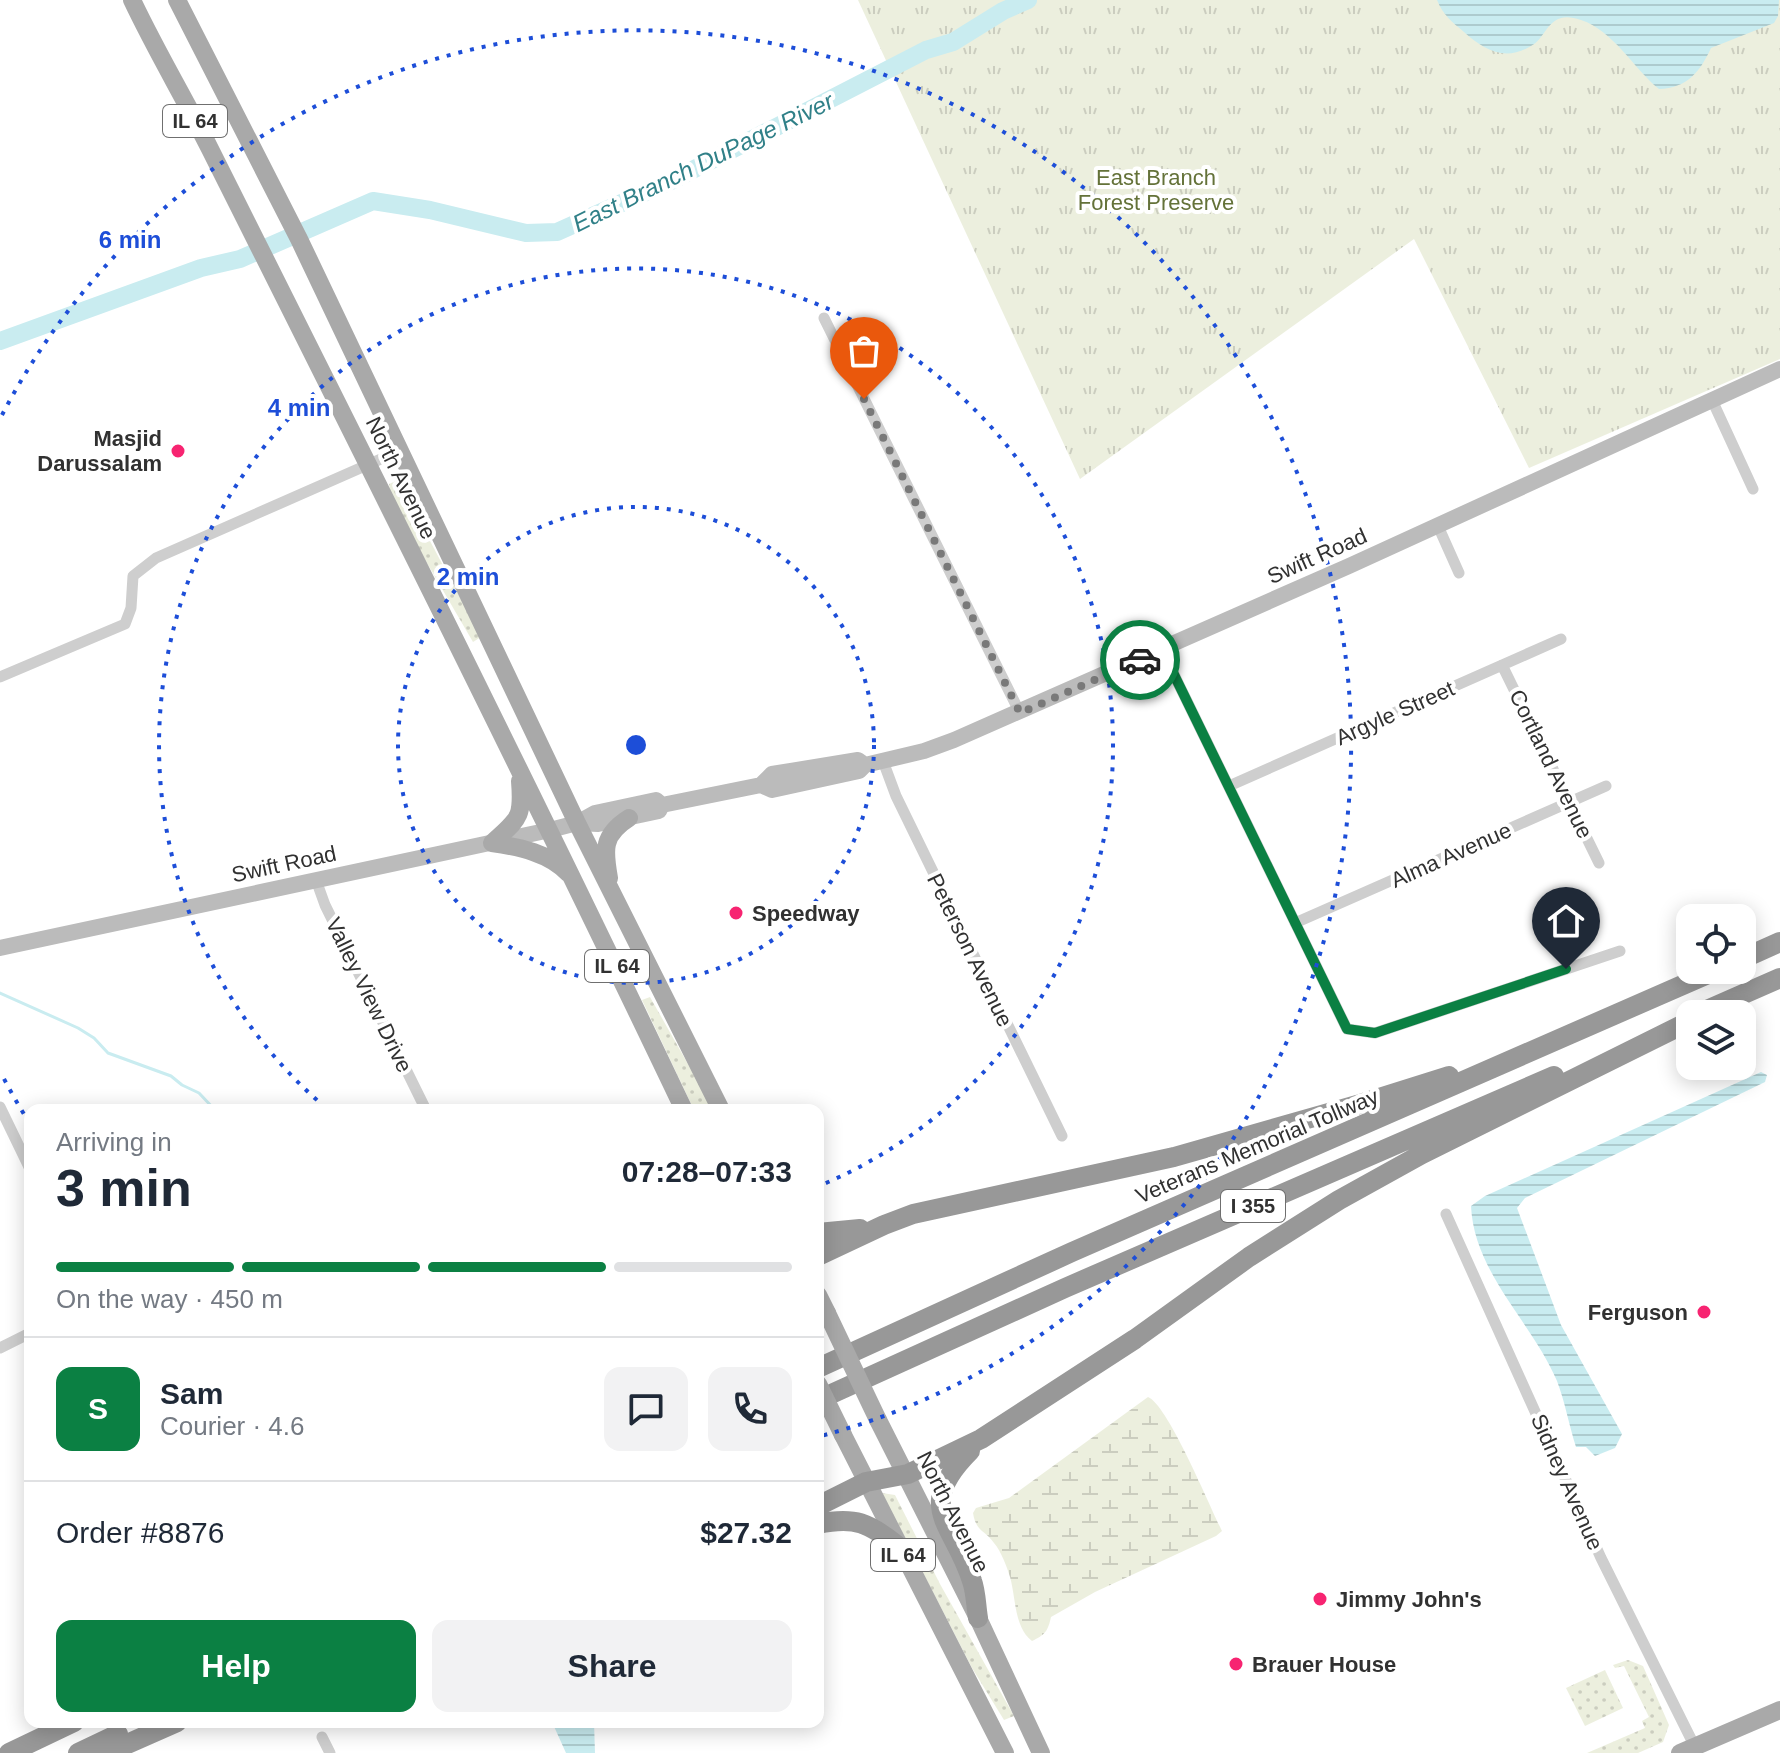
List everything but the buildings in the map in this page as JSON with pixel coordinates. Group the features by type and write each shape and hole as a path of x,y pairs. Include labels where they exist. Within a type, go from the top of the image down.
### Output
{"highway":[{"path":"1756,953 1780,942"},
{"path":"1730,1000 1780,978"},
{"name":"Veterans Memorial Tollway","path":"824,1365 1072,1252 1686,984"},
{"path":"1731,1000 1735,998"},
{"name":"I 355","path":"824,1397 1065,1288 1676,1025"},
{"path":"824,1503 866,1482 908,1474 981,1439 1135,1339 1249,1257 1339,1200 1422,1154 1676,1026"},
{"path":"824,1253 913,1214 1174,1157 1360,1104 1556,1042"},
{"path":"824,1233 884,1225"},
{"path":"978,1618 972,1580 942,1521 941,1509 943,1489 952,1470 981,1439"},
{"path":"824,1523 840,1520 868,1524 898,1546"},
{"path":"0,1744 31,1728"},
{"path":"9,1753 61,1728"},
{"path":"78,1753 130,1728"},
{"path":"107,1753 163,1728"}],"main road":[{"name":"North Avenue","path":"132,0 210,149 550,830 681,1104"},
{"name":"North Avenue","path":"177,0 296,233 577,823 718,1104"},
{"path":"492,843 520,815 519,770"},
{"path":"620,911 609,877 606,845 611,832 629,818"},
{"path":"492,843 548,857 574,879"},
{"name":"North Avenue","path":"824,1307 878,1420 908,1474 1041,1753"},
{"name":"IL 64","path":"824,1396 1005,1753"},
{"path":"1688,1750 1780,1710"}],"street":[{"path":"824,318 1020,713"},
{"name":"Swift Road","path":"662,805 761,785 772,790 859,771 865,765 937,747 1162,650 1780,369"},
{"path":"1712,400 1753,489"},
{"path":"0,677 125,624 131,608 133,576 156,558 399,451"},
{"path":"1438,526 1459,573"},
{"name":"Argyle Street","path":"1229,786 1561,639"},
{"path":"1162,650 1347,1029 1375,1033 1620,951"},
{"name":"Cortland Avenue","path":"1502,665 1599,863"},
{"name":"Peterson Avenue","path":"883,761 896,796 1062,1136"},
{"name":"Alma Avenue","path":"1295,923 1606,786"},
{"name":"Swift Road","path":"0,948 550,830 577,823 595,813 656,800 662,805"},
{"name":"Swift Road","path":"577,823 598,824 629,818 659,811 662,805"},
{"name":"Valley View Drive","path":"316,880 325,905 423,1104"},
{"path":"0,1107 24,1157"},
{"name":"Sidney Avenue","path":"1446,1214 1688,1750"},
{"path":"0,1348 24,1336"},
{"path":"322,1737 330,1753"}],"green space":[{"name":"East Branch Forest Preserve","path":"858,0 1780,0 1780,359 1529,468 1414,239 1080,479"},
{"path":"396,481 481,637 473,642 420,551 390,491 389,484"},
{"path":"650,997 711,1104 691,1104 642,1000"},
{"path":"1148,1397 1177,1437 1222,1531 1095,1592 1051,1617 1045,1632 1032,1641 1019,1620 1004,1559 979,1527 973,1513 976,1508 1009,1498"},
{"path":"882,1493 895,1495 940,1584 1014,1716 1004,1720 972,1668"},
{"path":"1628,1660 1643,1666 1669,1725 1663,1742 1638,1753 1587,1753 1645,1728 1642,1721 1649,1717 1624,1666 1615,1668 1613,1665"},
{"path":"1605,1670 1623,1708 1585,1726 1566,1688"}],"water":[{"path":"1437,0 1779,0 1778,16 1774,23 1711,48 1702,64 1685,82 1659,89 1603,32 1581,20 1562,18 1550,25 1531,46 1512,53 1495,52 1448,18"},
{"path":"1761,1072 1767,1075 1765,1082 1525,1198 1517,1208 1561,1325 1622,1434 1615,1448 1595,1456 1586,1447 1576,1447 1557,1381 1482,1253 1471,1206 1485,1196 1743,1080 1756,1080 1756,1074"},
{"path":"555,1728 594,1728 595,1753 566,1753"}],"waterway":[{"name":"East Branch DuPage River","path":"0,341 201,268 240,259 373,201 430,210 526,233 557,232 673,180 926,50 953,42 1003,11 1028,0"},
{"path":"0,993 78,1028 94,1038 108,1053 171,1076 199,1093 209,1104"}],"way so far":[{"path":"864,399 1020,713 1140,660"}],"place":[{"name":"Masjid Darussalam","path":"178,451"},
{"name":"Speedway","path":"736,913"},
{"name":"Ferguson","path":"1704,1312"},
{"name":"Jimmy John's","path":"1320,1599"},
{"name":"Brauer House","path":"1236,1664"}],"route":[{"path":"1140,660 1162,650 1347,1029 1375,1033 1566,969"}]}
